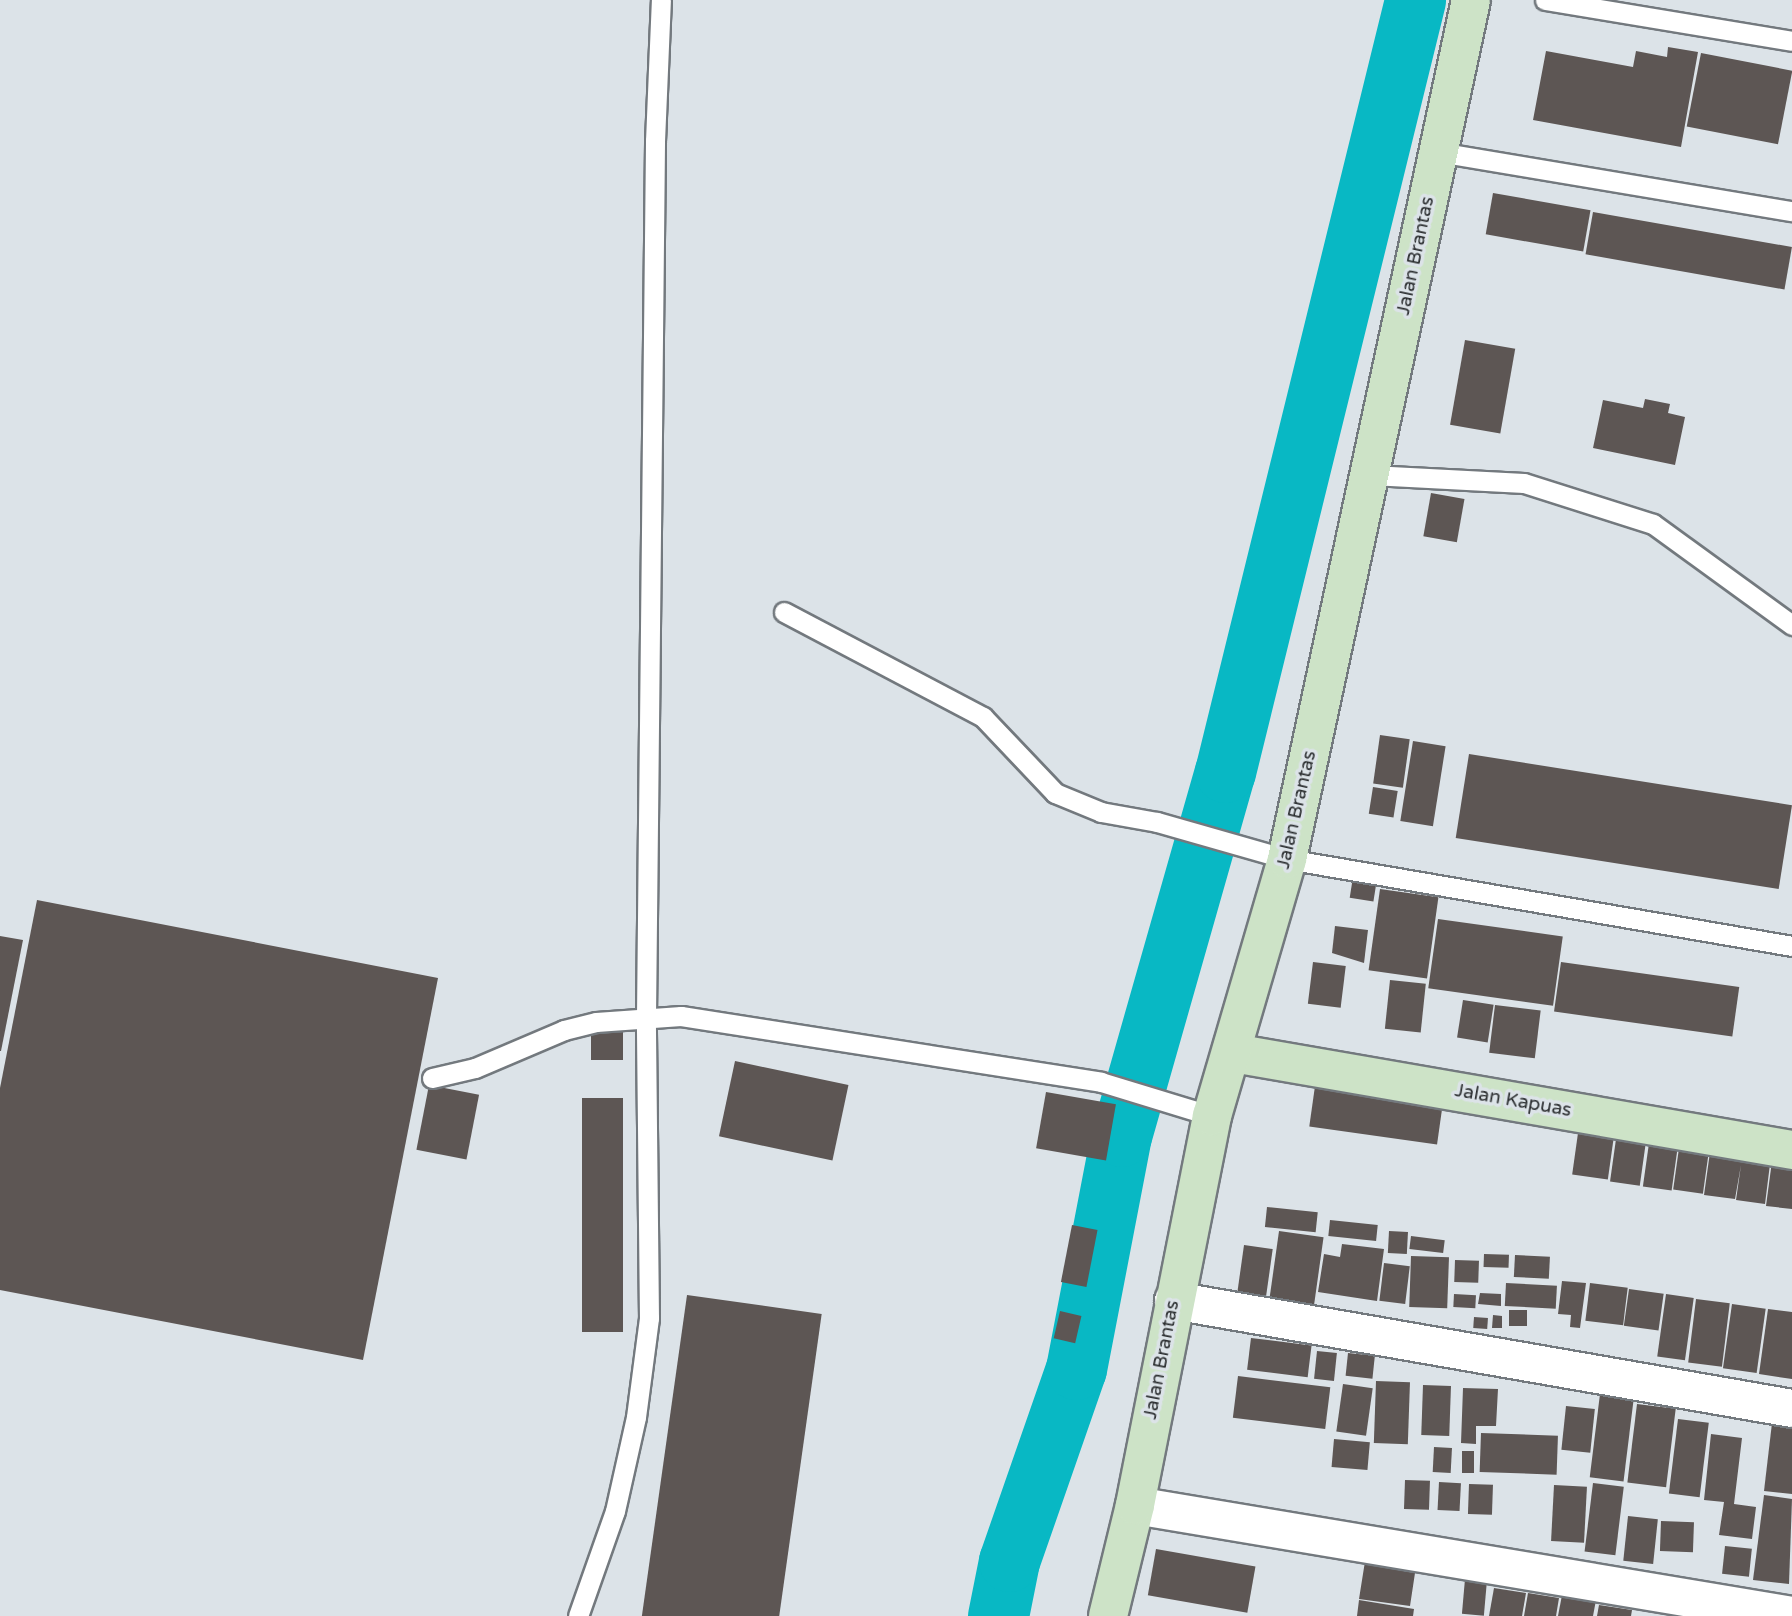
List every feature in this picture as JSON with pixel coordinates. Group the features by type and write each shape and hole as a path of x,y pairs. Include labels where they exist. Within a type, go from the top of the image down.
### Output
{"main road":[{"name":"Jalan Brantas","path":"1108,1616 1135,1505 1173,1300 1200,1111 1233,1053 1270,854 1371,475 1471,0"},
{"name":"Jalan Kapuas","path":"1233,1053 1792,1150"}],"street":[{"path":"1173,1300 1792,1408"},
{"path":"1135,1505 1792,1615"}],"lane":[{"path":"578,1616 615,1511 636,1417 649,1318 646,1017 655,141 661,0"},
{"path":"1545,0 1792,41"},
{"path":"1438,152 1792,211"},
{"path":"1371,475 1524,483 1653,524 1792,625"},
{"path":"784,612 983,717 1055,793 1101,812 1167,826 1270,854 1792,946"},
{"path":"432,1078 475,1068 564,1030 646,1017 681,1016 1101,1082 1200,1111"}],"building":[{"path":"1668,47 1698,52 1681,147 1533,120 1546,51 1633,67 1636,51 1667,57"},
{"path":"1701,53 1792,71 1778,144 1687,127"},
{"path":"1493,193 1590,210 1583,252 1486,234"},
{"path":"1593,212 1792,247 1784,289 1586,254"},
{"path":"1465,340 1515,349 1500,434 1450,425"},
{"path":"1645,399 1670,404 1668,413 1685,417 1675,465 1593,448 1603,400 1643,408"},
{"path":"1431,493 1464,499 1457,542 1423,536"},
{"path":"1380,735 1410,739 1403,788 1373,784"},
{"path":"1413,741 1446,746 1433,826 1400,821"},
{"path":"1469,754 1792,805 1779,889 1456,838"},
{"path":"1373,787 1398,791 1393,818 1369,814"},
{"path":"1353,877 1377,881 1373,901 1350,898"},
{"path":"1380,889 1438,897 1427,978 1369,970"},
{"path":"37,900 438,978 363,1360 0,1290 0,1088"},
{"path":"1438,919 1563,937 1553,1006 1428,988"},
{"path":"1335,926 1368,930 1364,963 1332,953"},
{"path":"0,936 23,940 1,1051 0,1051"},
{"path":"1313,962 1346,966 1341,1008 1308,1004"},
{"path":"1561,962 1739,987 1732,1037 1554,1012"},
{"path":"1390,980 1426,984 1421,1032 1385,1029"},
{"path":"1463,1000 1494,1005 1488,1042 1457,1038"},
{"path":"1495,1005 1541,1011 1535,1058 1489,1053"},
{"path":"591,1029 623,1029 623,1060 591,1060"},
{"path":"735,1061 848,1085 832,1160 719,1136"},
{"path":"429,1085 479,1095 466,1160 416,1150"},
{"path":"1315,1086 1443,1104 1437,1145 1309,1127"},
{"path":"1046,1092 1116,1104 1106,1160 1036,1148"},
{"path":"582,1098 623,1098 623,1332 582,1332"},
{"path":"1579,1126 1615,1131 1608,1180 1572,1175"},
{"path":"1617,1132 1647,1136 1640,1186 1610,1182"},
{"path":"1650,1136 1679,1140 1672,1191 1643,1187"},
{"path":"1680,1141 1710,1145 1703,1194 1673,1190"},
{"path":"1711,1145 1770,1164 1765,1204 1736,1200 1741,1165 1735,1199 1704,1195"},
{"path":"1772,1161 1792,1163 1792,1209 1766,1206"},
{"path":"1267,1207 1318,1212 1316,1232 1265,1227"},
{"path":"1330,1220 1378,1225 1376,1241 1328,1236"},
{"path":"1072,1225 1098,1230 1086,1287 1061,1282"},
{"path":"1279,1231 1324,1237 1313,1315 1268,1309"},
{"path":"1389,1231 1408,1232 1407,1254 1388,1253"},
{"path":"1411,1236 1445,1240 1443,1253 1409,1249"},
{"path":"1342,1244 1384,1249 1377,1301 1318,1292 1324,1254 1340,1257"},
{"path":"1244,1245 1273,1249 1265,1304 1236,1300"},
{"path":"1484,1254 1509,1255 1509,1268 1484,1267"},
{"path":"1515,1255 1550,1257 1549,1279 1514,1277"},
{"path":"1411,1256 1449,1257 1447,1308 1409,1307"},
{"path":"1455,1260 1479,1261 1478,1283 1454,1282"},
{"path":"1384,1263 1410,1266 1405,1304 1379,1301"},
{"path":"1562,1281 1586,1283 1580,1328 1570,1327 1571,1315 1558,1314"},
{"path":"1506,1283 1557,1286 1556,1309 1505,1306"},
{"path":"1590,1283 1628,1288 1623,1325 1585,1321"},
{"path":"1629,1289 1664,1294 1659,1331 1624,1326"},
{"path":"1480,1293 1501,1294 1501,1306 1478,1304"},
{"path":"1454,1294 1476,1295 1475,1308 1453,1307"},
{"path":"1666,1294 1694,1298 1685,1360 1657,1356"},
{"path":"687,1295 822,1314 779,1616 642,1616"},
{"path":"1696,1299 1730,1303 1722,1367 1688,1363"},
{"path":"1732,1304 1766,1309 1757,1373 1723,1368"},
{"path":"1768,1309 1792,1312 1792,1379 1759,1374"},
{"path":"1509,1310 1527,1310 1527,1326 1509,1326"},
{"path":"1060,1311 1081,1316 1075,1343 1054,1338"},
{"path":"1493,1315 1502,1316 1502,1328 1492,1328"},
{"path":"1474,1317 1488,1318 1487,1329 1473,1328"},
{"path":"1251,1338 1312,1345 1308,1377 1247,1370"},
{"path":"1317,1351 1337,1353 1334,1381 1314,1379"},
{"path":"1348,1353 1375,1356 1372,1379 1346,1376"},
{"path":"1238,1376 1330,1387 1325,1429 1233,1418"},
{"path":"1376,1381 1410,1382 1408,1444 1374,1443"},
{"path":"1343,1384 1373,1388 1366,1436 1336,1432"},
{"path":"1423,1385 1451,1386 1449,1436 1421,1435"},
{"path":"1463,1388 1498,1389 1496,1426 1476,1426 1476,1444 1461,1443"},
{"path":"1600,1394 1634,1398 1624,1482 1590,1477"},
{"path":"1637,1404 1676,1409 1666,1487 1627,1482"},
{"path":"1566,1406 1595,1409 1590,1453 1561,1450"},
{"path":"1678,1419 1709,1423 1700,1497 1669,1493"},
{"path":"1772,1423 1792,1426 1792,1494 1764,1491"},
{"path":"1481,1433 1558,1436 1557,1475 1480,1472"},
{"path":"1711,1434 1742,1438 1734,1504 1756,1507 1752,1539 1719,1535 1724,1502 1704,1500"},
{"path":"1334,1439 1370,1442 1367,1470 1332,1467"},
{"path":"1434,1447 1452,1448 1451,1473 1433,1472"},
{"path":"1462,1451 1474,1451 1474,1473 1462,1473"},
{"path":"1405,1480 1430,1481 1429,1510 1404,1509"},
{"path":"1439,1482 1461,1483 1460,1511 1438,1510"},
{"path":"1593,1483 1624,1487 1615,1555 1585,1551"},
{"path":"1469,1484 1493,1485 1492,1515 1468,1514"},
{"path":"1554,1485 1587,1487 1584,1543 1551,1541"},
{"path":"1764,1495 1792,1499 1789,1584 1753,1580"},
{"path":"1628,1516 1658,1519 1653,1564 1623,1561"},
{"path":"1661,1521 1694,1522 1693,1552 1660,1551"},
{"path":"1725,1546 1752,1549 1749,1577 1722,1574"},
{"path":"1156,1549 1255,1567 1247,1613 1148,1595"},
{"path":"1366,1555 1400,1563 1398,1570 1415,1573 1410,1606 1359,1599"},
{"path":"1465,1579 1487,1581 1484,1616 1462,1614"},
{"path":"1494,1588 1526,1593 1522,1616 1489,1616"},
{"path":"1528,1593 1559,1598 1556,1616 1524,1616"},
{"path":"1562,1595 1596,1600 1593,1616 1558,1616"},
{"path":"1359,1600 1414,1609 1413,1616 1357,1616"},
{"path":"1599,1605 1632,1610 1631,1616 1597,1616"}],"waterway":[{"path":"998,1616 1009,1561 1076,1369 1121,1136 1225,772 1415,0"}]}
